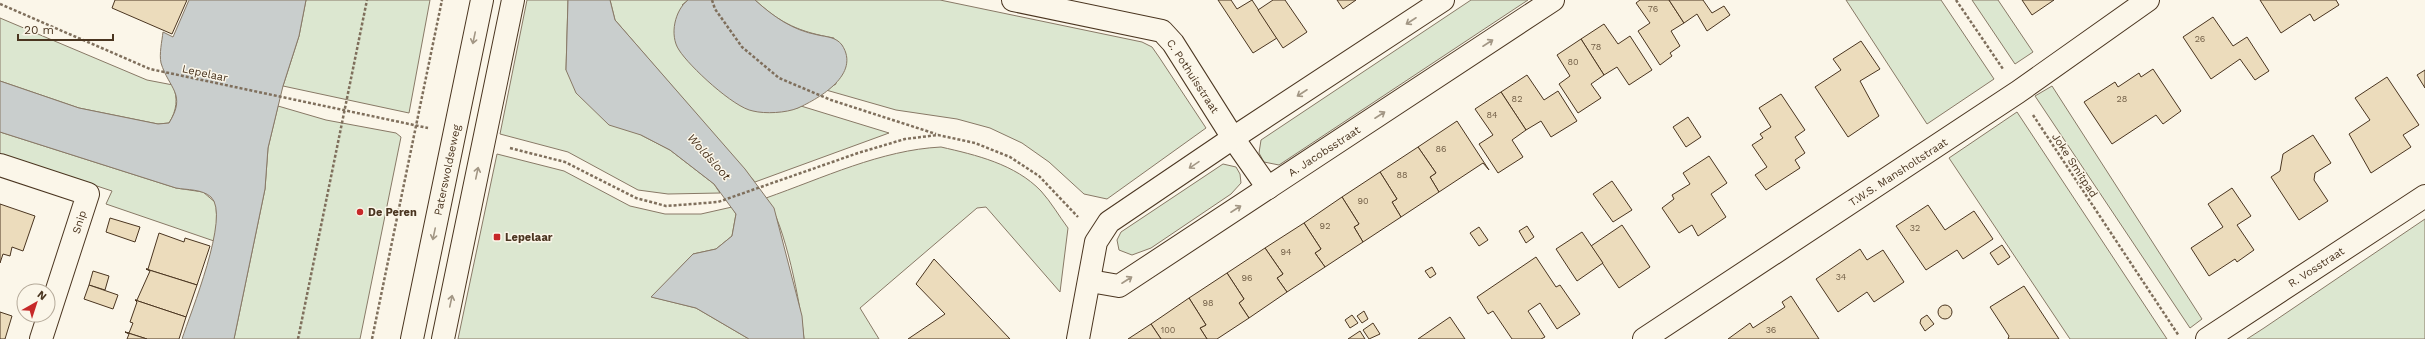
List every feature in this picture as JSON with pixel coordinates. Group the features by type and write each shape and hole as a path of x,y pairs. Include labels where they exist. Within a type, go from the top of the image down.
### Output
{"street":[{"name":"Paterswoldseweg","path":"412,339 482,0"},
{"path":"443,339 513,0"},
{"name":"C. Pothuisstraat","path":"1013,0 1162,31 1173,43 1233,138 1268,188"},
{"path":"1078,339 1090,282 1096,242 1110,222 1233,138 1443,0"},
{"name":"A. Jacobsstraat","path":"1090,282 1119,286 1553,0"},
{"name":"T.W.S. Mansholtstraat","path":"1644,339 2018,92 2148,0"},
{"name":"Snip","path":"0,165 88,194 41,339"},
{"name":"R. Vosstraat","path":"2207,339 2425,196"}],"path":[{"path":"298,339 367,0"},
{"path":"372,339 442,0"},
{"path":"712,0 715,9 742,47 779,78 831,100 938,135 975,143 1010,157 1033,172 1080,219 1096,242"},
{"name":"Joke Smitpad","path":"1956,0 2181,339"},
{"name":"Lepelaar","path":"0,4 150,68 344,111 455,133"},
{"path":"483,142 565,162 636,198 666,206 718,202 762,188 858,152 905,139 938,135"}],"green space":[{"path":"306,0 430,0 409,113 283,86 299,36"},
{"path":"527,0 568,0 566,70 641,135 670,150 714,184 720,193 668,194 638,190 568,152 500,134"},
{"path":"610,0 688,0 682,5 797,108 801,106 889,133 755,182 615,20"},
{"path":"755,0 940,0 1142,42 1152,47 1206,128 1107,199 1084,194 1049,162 1022,143 990,128 957,119 896,110 826,90 836,84 834,38 811,33 792,26 782,21"},
{"path":"1471,0 1528,0 1279,165 1264,162 1259,153 1261,140"},
{"path":"1846,0 1941,0 1994,79 1927,124"},
{"path":"1972,0 1998,0 2033,52 2015,64"},
{"path":"0,18 147,80 173,85 176,95 176,104 174,114 169,123 158,124 79,108 0,81"},
{"path":"2052,86 2202,319 2190,328 2035,96"},
{"path":"278,106 326,120 396,133 401,137 360,339 234,339 265,189 268,148"},
{"path":"2017,112 2167,339 2070,339 1949,158"},
{"path":"0,132 176,188 203,192 216,203 217,224 214,241 106,204 112,191 0,154"},
{"path":"941,147 968,153 1007,167 1031,182 1045,195 1068,228 1060,292 986,207 977,208 860,308 879,339 804,339 796,286 786,245 780,226 766,198 874,159 896,153"},
{"path":"497,154 564,171 630,206 665,214 701,214 732,207 736,214 732,236 716,249 693,254 652,297 696,308 749,339 458,339"},
{"path":"1223,164 1236,167 1240,174 1241,183 1231,194 1151,248 1132,255 1119,250 1117,240 1121,232"},
{"path":"2425,219 2425,339 2247,339 2264,328"}],"water":[{"path":"189,0 306,0 299,36 283,86 268,148 265,189 234,339 182,339 200,288 213,243 216,223 216,207 211,197 203,192 176,188 0,132 0,81 79,108 158,124 169,123 174,113 176,98 175,92 164,72 160,59 163,32 173,37"},
{"name":"Woldsloot","path":"568,0 610,0 615,20 745,169 774,208 802,316 804,339 749,339 696,308 651,297 693,254 716,249 732,236 736,214 714,184 670,150 641,135 609,125 576,93 566,70"},
{"path":"688,0 755,0 776,17 800,30 831,38 840,42 846,56 846,66 842,75 827,91 807,104 793,110 769,113 753,111 745,108 724,95 702,76 679,50 674,37 675,23 683,4"}],"building":[{"path":"115,0 187,0 172,34 112,8"},
{"path":"1218,0 1231,0 1237,9 1252,0 1277,38 1253,53"},
{"path":"1273,0 1285,0 1307,32 1283,48 1258,10"},
{"path":"1337,0 1356,0 1343,9"},
{"path":"1640,0 1669,0 1684,23 1671,31 1680,46 1670,53 1672,56 1660,65 1638,31 1650,23 1636,3"},
{"path":"1669,0 1703,0 1712,13 1724,6 1730,15 1707,31 1697,14 1684,23"},
{"path":"2022,0 2054,0 2032,15"},
{"path":"2260,0 2336,0 2339,5 2314,21 2310,14 2281,33"},
{"path":"2213,17 2233,46 2247,37 2269,71 2255,80 2240,59 2211,79 2183,37"},
{"path":"1604,24 1618,44 1630,36 1652,70 1629,85 1617,67 1604,75 1581,39"},
{"path":"1581,39 1604,75 1591,84 1601,98 1578,113 1559,84 1570,76 1557,55"},
{"path":"1861,41 1880,69 1860,81 1879,116 1848,137 1815,87 1841,70 1833,59"},
{"path":"2153,69 2181,111 2163,124 2156,115 2112,144 2084,102 2115,82 2118,87 2139,73 2141,77"},
{"path":"2425,70 2425,88 2417,75"},
{"path":"1527,75 1544,100 1558,91 1577,121 1551,137 1541,121 1526,130 1501,92"},
{"path":"2387,77 2419,125 2403,135 2411,147 2371,173 2349,134 2370,120 2355,98"},
{"path":"1501,92 1526,130 1512,140 1523,157 1498,173 1479,144 1493,135 1475,109"},
{"path":"1781,94 1805,130 1795,137 1805,153 1795,160 1800,168 1766,190 1755,175 1767,167 1752,145 1763,138 1760,134 1771,127 1759,108"},
{"path":"1688,117 1701,137 1686,147 1673,127"},
{"path":"1457,121 1489,170 1483,163 1439,192 1430,177 1436,173 1418,147"},
{"path":"2313,135 2331,163 2315,173 2314,180 2328,201 2299,220 2271,177 2280,171 2283,154"},
{"path":"1418,147 1436,173 1430,177 1439,192 1401,217 1392,202 1397,199 1380,172"},
{"path":"1709,156 1727,183 1711,194 1726,217 1698,236 1692,225 1679,233 1662,208 1674,199 1672,195 1690,184 1683,173"},
{"path":"1380,172 1397,199 1392,202 1401,217 1363,242 1354,227 1359,224 1342,197"},
{"path":"1612,181 1632,210 1613,222 1593,194"},
{"path":"2232,188 2251,216 2237,225 2254,250 2237,262 2235,259 2209,276 2191,248 2223,227 2208,204"},
{"path":"1342,197 1359,224 1354,227 1363,242 1325,267 1315,253 1321,249 1304,223"},
{"path":"0,204 35,216 23,251 12,247 10,256 3,254 0,263"},
{"path":"1928,205 1945,230 1974,211 1993,239 1963,259 1957,250 1926,270 1896,226"},
{"path":"110,218 140,227 135,242 106,232"},
{"path":"1304,223 1321,249 1315,253 1325,267 1287,292 1277,278 1283,274 1265,248"},
{"path":"1622,225 1650,267 1619,288 1591,246"},
{"path":"1527,226 1534,237 1526,243 1519,231"},
{"path":"1479,227 1488,240 1479,246 1470,233"},
{"path":"1582,232 1603,263 1577,281 1556,249"},
{"path":"159,233 184,242 185,238 210,246 197,285 146,269 148,269"},
{"path":"2002,245 2010,257 1998,265 1990,253"},
{"path":"1265,248 1283,274 1277,278 1287,292 1249,318 1239,303 1244,299 1227,273"},
{"path":"1860,249 1867,260 1883,250 1904,282 1874,302 1867,292 1838,312 1816,279"},
{"path":"1536,257 1556,287 1560,285 1580,314 1557,329 1540,303 1528,311 1545,337 1541,339 1512,339 1493,311 1488,314 1477,297"},
{"path":"934,259 1010,339 908,339 945,314 916,284"},
{"path":"1432,267 1436,274 1430,278 1425,271"},
{"path":"146,269 197,285 186,317 135,300 137,300 150,271"},
{"path":"93,271 109,276 105,290 89,285"},
{"path":"1227,273 1244,299 1239,303 1249,318 1217,339 1207,339 1200,328 1206,325 1189,298"},
{"path":"89,285 118,295 113,309 84,299"},
{"path":"2024,286 2059,339 2008,339 2009,336 1990,307"},
{"path":"1791,296 1819,339 1728,339 1750,323 1753,328 1785,307 1782,302"},
{"path":"1189,298 1206,325 1200,328 1207,339 1161,339 1151,324"},
{"path":"135,300 186,317 179,339 147,339 125,332 129,333 133,323 130,322 137,302"},
{"path":"1945,305 1950,307 1952,312 1950,317 1945,319 1940,317 1938,312 1940,307"},
{"path":"1364,311 1368,319 1362,323 1357,316"},
{"path":"0,312 12,316 5,339 0,339"},
{"path":"1352,315 1358,323 1350,328 1345,320"},
{"path":"1927,315 1934,324 1925,331 1920,323 1921,319"},
{"path":"1450,317 1465,339 1418,339"},
{"path":"1373,323 1380,334 1369,339 1363,330"},
{"path":"1151,324 1161,339 1128,339"},
{"path":"1360,331 1365,339 1348,339"},
{"path":"125,332 147,339 127,339 129,334"}],"place":[{"name":"De Peren","path":"360,212"},
{"name":"Lepelaar","path":"497,237"}]}
